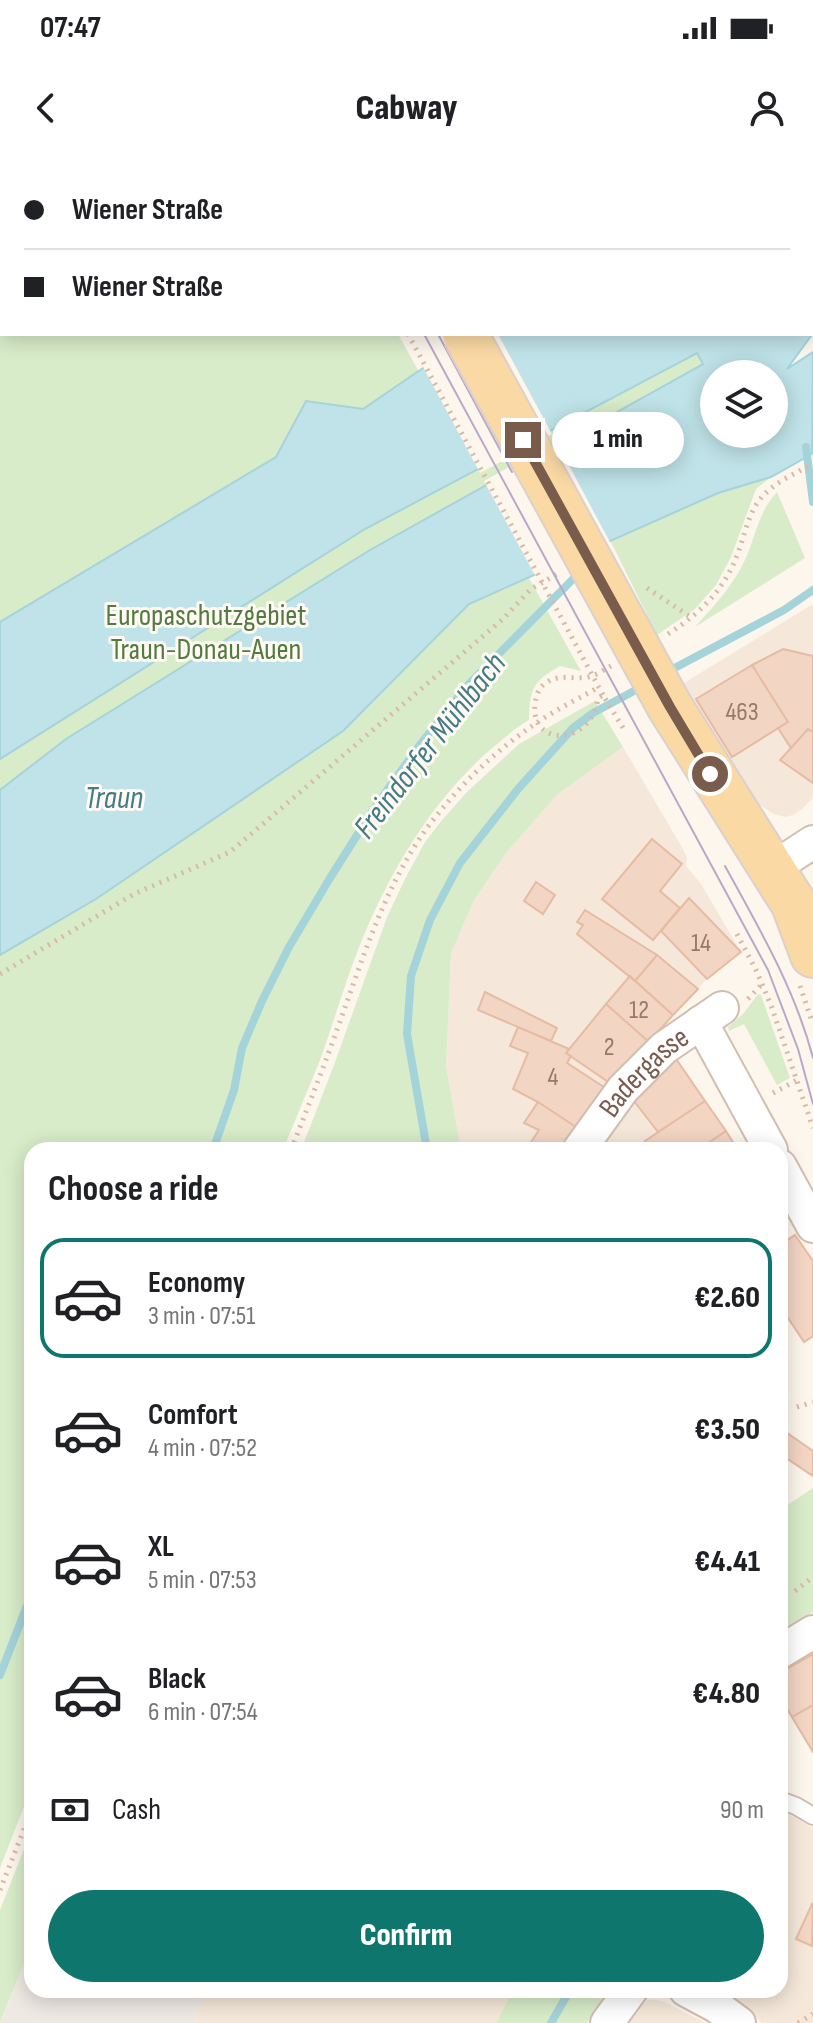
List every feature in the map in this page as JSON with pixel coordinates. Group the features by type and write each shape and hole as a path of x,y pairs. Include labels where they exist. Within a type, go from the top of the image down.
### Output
{"main road":[{"path":"466,336 670,707 794,904 813,955"}],"street":[{"path":"773,868 812,844"},
{"path":"724,1009 768,1142"},
{"name":"Badergasse","path":"585,1142 623,1089 664,1048 724,1009"},
{"path":"788,1181 813,1226"},
{"path":"788,1647 813,1632"},
{"path":"607,2023 625,1998"},
{"path":"701,1998 739,2023"}],"lane":[{"path":"788,1803 813,1816"}],"path":[{"path":"409,336 625,731"},
{"path":"658,640 692,618 729,576 757,502 771,488 811,465"},
{"path":"0,974 134,894 230,852 503,619 531,589 564,570"},
{"path":"603,695 598,698 593,716 586,726 576,732 553,735 537,722 537,693 548,681 558,677 586,677 622,661"},
{"path":"294,1142 380,914 419,839 460,788 494,756 537,722 599,687"},
{"path":"737,934 762,984 813,1128"},
{"path":"724,1009 762,984"},
{"path":"779,1090 797,1080"},
{"path":"797,1407 813,1402"},
{"path":"795,1591 813,1577"},
{"path":"0,1890 24,1829"},
{"path":"798,2023 813,2014"}],"shaded area":[{"path":"813,604 813,798 801,810 785,817 761,806 749,791 684,683"},
{"path":"623,747 683,849 686,866 701,884 741,952 707,979 649,1042 575,1142 460,1142 446,1066 451,954 473,902 506,853 557,795"},
{"path":"672,1053 733,1142 594,1142"},
{"path":"788,1813 813,1828 813,2023 762,2023 732,1998 788,1998"},
{"path":"24,1964 24,1998 205,1998 194,2023 0,2023"},
{"path":"205,1998 509,1998 496,2023 194,2023"},
{"path":"647,2000 665,2002 706,2023 628,2023"}],"green space":[{"name":"Europaschutzgebiet Traun-Donau-Auen","path":"0,336 399,336 419,372 363,409 346,407 384,519 697,353 700,366 391,538 428,645 469,604 529,578 581,671 560,666 538,682 530,701 529,720 469,770 412,842 370,922 286,1142 24,1142 24,1806 0,1868"},
{"path":"771,477 756,489 731,557 716,585 695,609 657,635 611,542 718,493"},
{"path":"777,492 805,558 695,627 737,574 765,509"},
{"path":"595,701 623,747 557,795 506,853 473,902 451,954 446,1066 460,1142 304,1142 387,917 406,877 425,842 442,820 519,744"},
{"path":"758,994 761,995 790,1078 777,1085 744,1024 729,1031 728,1027"},
{"path":"813,1488 813,1612 788,1627 788,1505"},
{"path":"24,1849 24,1964 0,2022 0,1910"},
{"path":"509,1998 604,1998 587,2023 496,2023"}],"water":[{"path":"470,336 811,336 788,368 788,360 701,360 697,353 365,529 0,759 0,622 276,457 306,401 363,409"},
{"name":"Traun","path":"813,352 812,454 771,477 718,493 469,604 343,731 96,899 0,955 0,790 66,739 370,550 700,366 700,448 788,448 788,368"}],"pier":[{"path":"463,336 499,336 552,434 480,473 422,365"},
{"path":"556,441 612,546 537,579 484,481"}],"building":[{"path":"783,649 813,656 813,732 808,729 791,748 778,728 788,722 752,665"},
{"path":"752,665 788,722 732,757 696,699"},
{"path":"808,729 813,732 813,783 780,760"},
{"path":"652,839 682,864 660,891 680,908 653,940 602,899"},
{"path":"536,882 555,895 543,914 524,901"},
{"path":"689,898 741,952 707,979 661,931"},
{"path":"585,910 657,955 635,981 577,934 583,925 577,922"},
{"path":"657,955 698,989 673,1015 635,981"},
{"path":"630,976 673,1015 649,1042 606,1004"},
{"path":"485,992 557,1028 551,1041 478,1010"},
{"path":"606,1004 649,1042 614,1086 566,1053"},
{"path":"518,1027 569,1049 566,1053 571,1056 567,1063 610,1091 582,1131 513,1089 528,1053 510,1046"},
{"path":"672,1053 705,1101 658,1132 627,1092"},
{"path":"705,1101 726,1131 710,1142 645,1141"},
{"path":"538,1102 582,1131 574,1142 531,1142 539,1130 524,1123"},
{"path":"726,1131 733,1142 710,1142"},
{"path":"795,1235 813,1261 813,1336 804,1342 788,1318 788,1240"},
{"path":"788,1434 813,1451 813,1476 788,1459"},
{"path":"813,1654 813,1705 792,1717 788,1710 788,1668"},
{"path":"813,1705 813,1752 792,1717"},
{"path":"813,1905 812,1946 796,1939"}],"waterway":[{"name":"Freindorfer Mühlbach","path":"806,447 813,502"},
{"name":"Freindorfer Mühlbach","path":"216,1142 234,1090 242,1048 262,1001 289,947 373,810 468,685 580,572"},
{"name":"Freindorfer Mühlbach","path":"667,672 784,610 813,590"},
{"name":"Freindorfer Mühlbach","path":"426,1142 407,1034 411,976 430,920 460,863 518,789 573,728 593,713 645,685"},
{"name":"Freindorfer Mühlbach","path":"0,1675 24,1614"},
{"name":"Freindorfer Mühlbach","path":"551,2023 565,1998"}],"tram line":[{"path":"425,336 768,970 798,1049 813,1104"},
{"path":"439,336 512,472"},
{"path":"725,866 786,983 813,1058"}],"route":[{"path":"523,440 710,774"}]}
